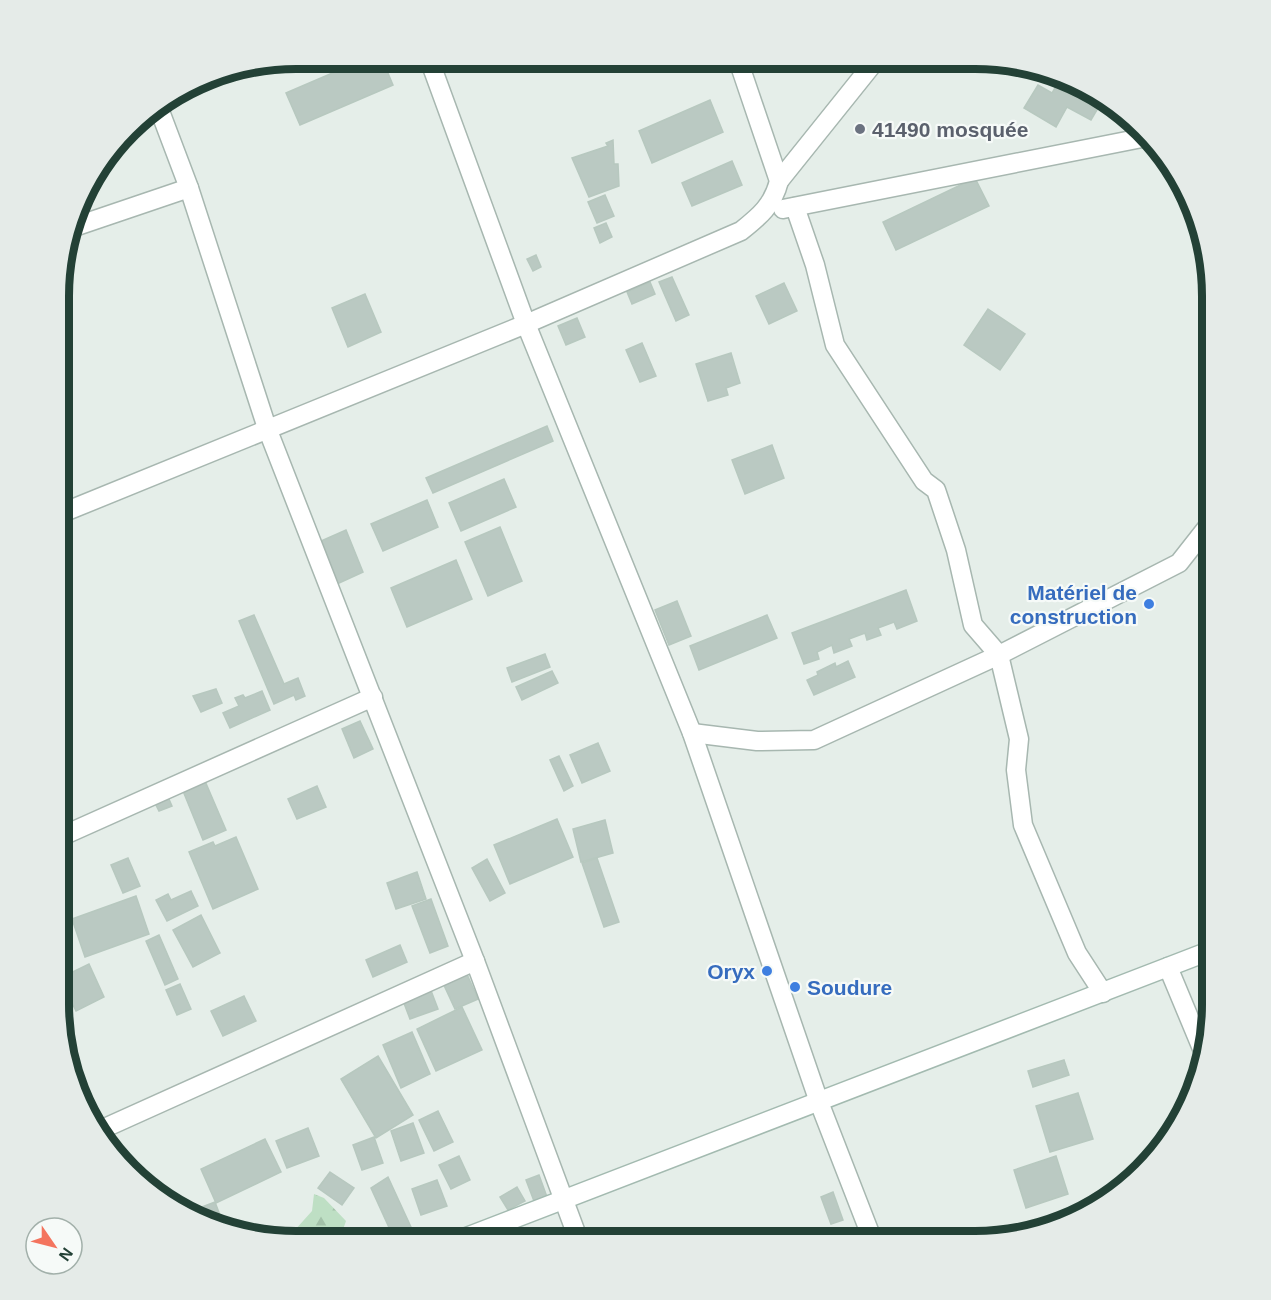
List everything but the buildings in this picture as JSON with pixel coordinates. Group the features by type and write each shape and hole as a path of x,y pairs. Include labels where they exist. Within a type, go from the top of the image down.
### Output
{"street":[{"path":"433,69 526,324 692,733 819,1102 869,1231"},
{"path":"741,69 779,181"},
{"path":"69,510 526,324 741,231 764,213 775,197 779,181 869,69"},
{"path":"161,114 189,188 267,428 475,962 575,1231"},
{"path":"764,213 1139,139"},
{"path":"80,225 189,188"},
{"path":"795,207 815,265 835,345 924,481 936,490 956,550 973,625 999,655 1019,739 1016,770 1023,825 1077,953 1103,993"},
{"path":"692,733 757,741 814,740 999,655 1179,563 1202,534"},
{"path":"69,833 373,697"},
{"path":"482,1231 1202,954"},
{"path":"105,1128 475,962"},
{"path":"1168,967 1199,1042"}],"green space":[{"path":"314,1194 324,1198 346,1221 342,1231 294,1231 312,1211"}],"place":[{"name":"41490 mosquée","path":"860,129"},
{"name":"Matériel de construction","path":"1149,604"},
{"name":"Oryx","path":"767,971"},
{"name":"Soudure","path":"795,987"}]}
